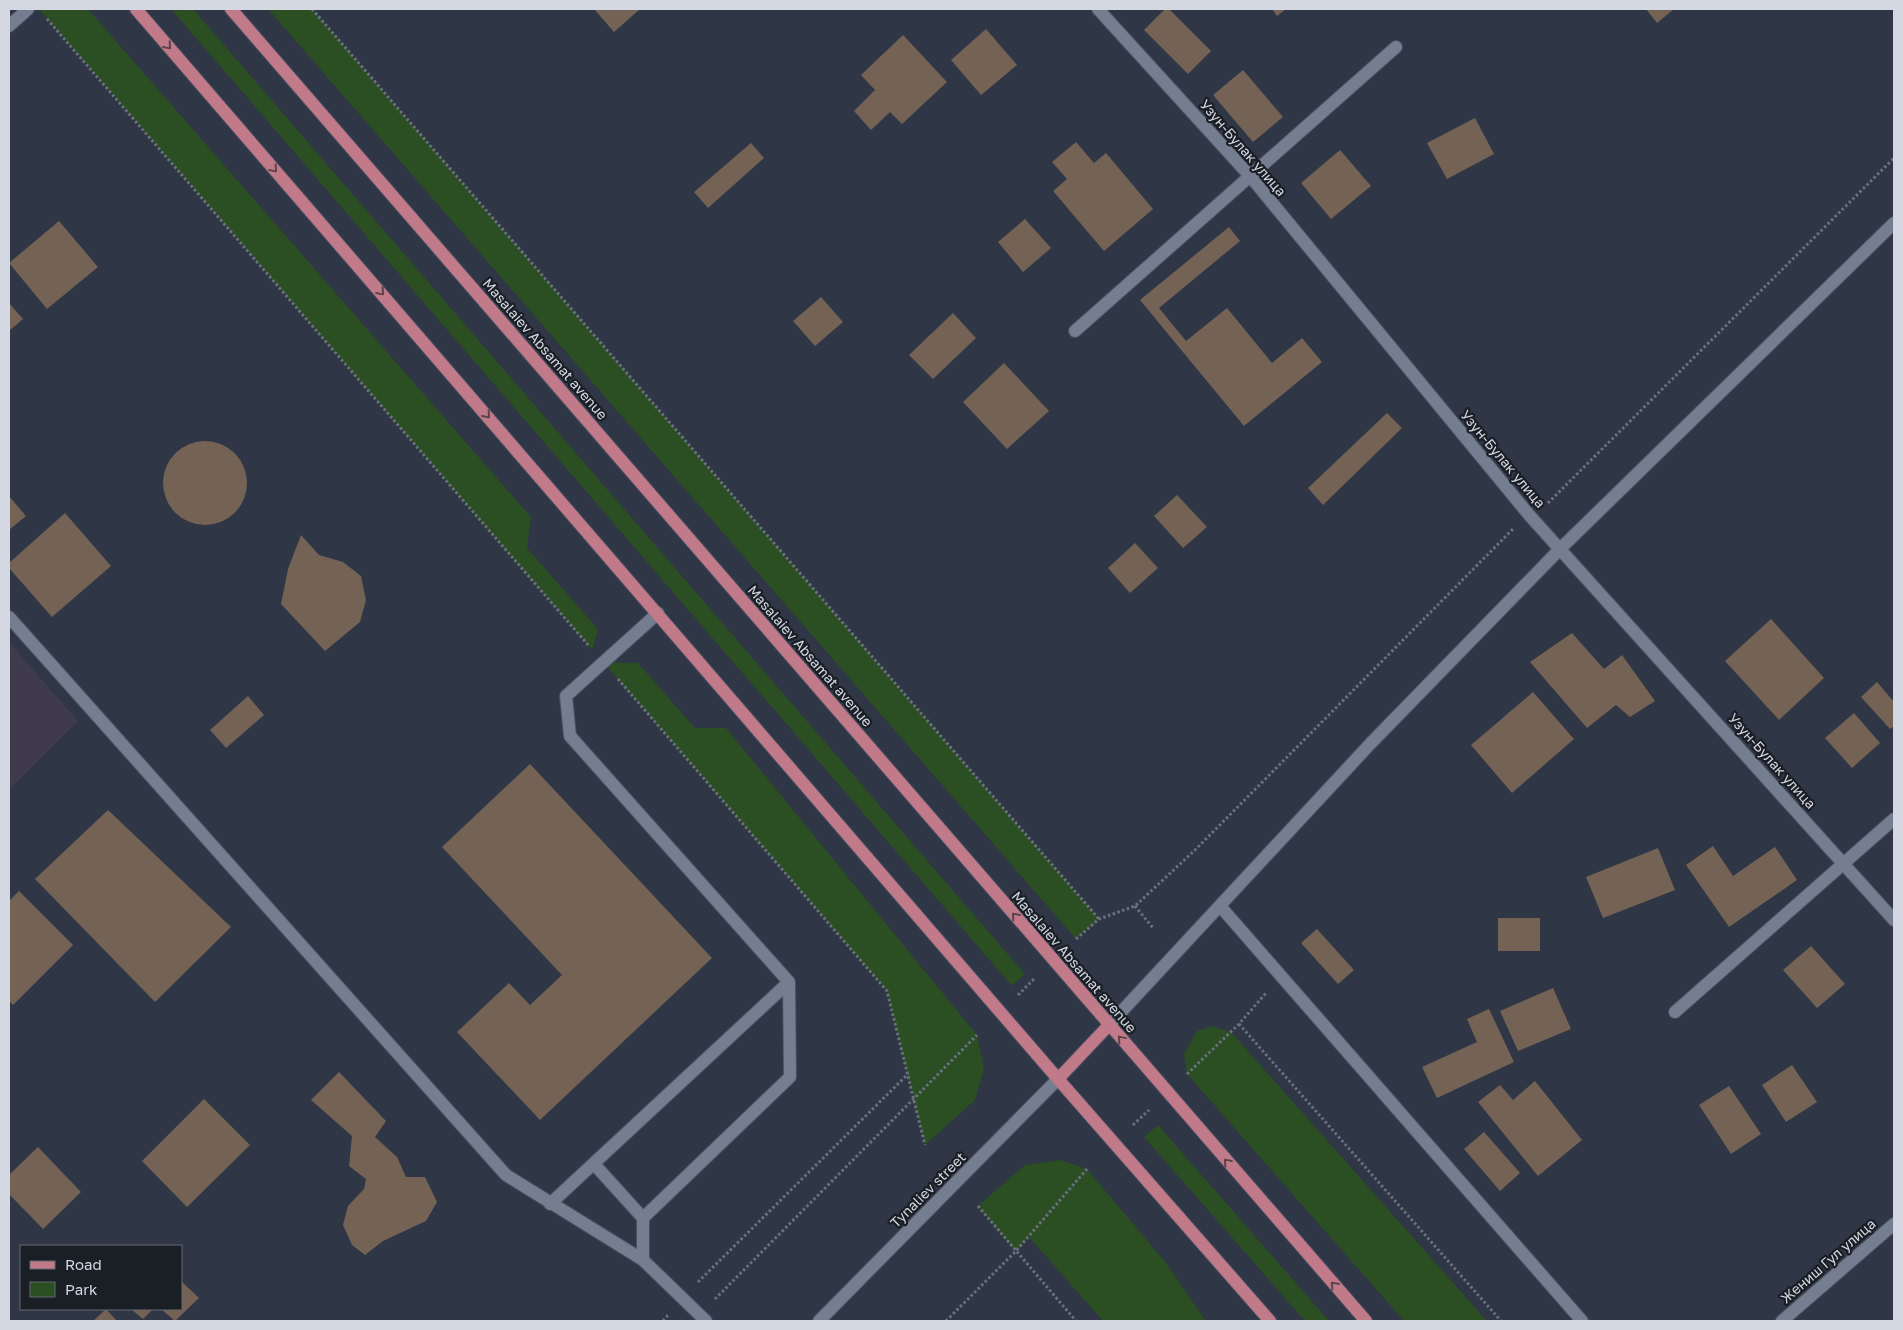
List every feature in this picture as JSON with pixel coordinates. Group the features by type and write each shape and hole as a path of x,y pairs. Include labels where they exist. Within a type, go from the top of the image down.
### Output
{"main road":[{"path":"136,9 1058,1079 1270,1321"},
{"name":"Masalaiev Absamat avenue","path":"231,9 1366,1321"},
{"path":"1058,1079 1109,1024"}],"street":[{"path":"9,26 28,9"},
{"name":"Узун-Булак улица","path":"1098,9 1250,176 1530,516 1561,548 1894,920"},
{"path":"1075,330 1396,47"},
{"path":"1109,1024 1370,742 1561,548 1894,223"},
{"path":"643,1218 790,1077 788,982 570,736 566,696 658,613"},
{"path":"9,617 506,1175 643,1260 703,1318"},
{"path":"1675,1012 1894,818"},
{"path":"1220,906 1582,1321"},
{"path":"550,1204 788,982"},
{"name":"Tynaliev street","path":"819,1321 1058,1079"},
{"path":"594,1164 643,1218 643,1260"},
{"name":"Жениш Гул улица","path":"1782,1321 1894,1224"}],"path":[{"path":"312,9 1099,919"},
{"path":"45,16 887,991 915,1098 925,1145"},
{"path":"1076,939 1099,919 1136,906 1194,851 1504,536 1554,499 1894,158"},
{"path":"1136,906 1153,928"},
{"path":"1187,1074 1239,1024 1281,976"},
{"path":"1018,995 1034,979"},
{"path":"1239,1024 1502,1321"},
{"path":"703,1318 977,1035"},
{"path":"663,1321 682,1298 909,1074"},
{"path":"1133,1125 1148,1110"},
{"path":"946,1321 1015,1252 1087,1169"},
{"path":"978,1206 1015,1252 1076,1321"}],"shaded area":[{"path":"9,642 78,721 9,790"}],"green space":[{"path":"39,9 88,9 531,517 527,548 598,629 592,650"},
{"path":"171,9 193,9 1025,974 1012,986"},
{"path":"268,9 312,9 1099,919 1076,939"},
{"path":"603,662 638,663 695,728 726,728 977,1035 984,1069 975,1100 925,1145 887,991"},
{"path":"1212,1026 1231,1032 1487,1321 1404,1321 1187,1074 1184,1054 1197,1031"},
{"path":"1158,1125 1329,1321 1305,1321 1144,1137"},
{"path":"1060,1160 1087,1169 1166,1263 1206,1321 1103,1321 1029,1237 1015,1252 978,1206 1025,1165"}],"building":[{"path":"594,9 640,9 614,32"},
{"path":"1165,9 1169,9 1211,51 1188,74 1144,30"},
{"path":"1272,9 1286,9 1277,16"},
{"path":"1646,9 1674,9 1657,23"},
{"path":"986,29 1017,65 981,95 951,60"},
{"path":"903,35 947,82 902,124 890,112 871,130 854,111 875,90 861,75"},
{"path":"1243,70 1283,117 1253,142 1213,95"},
{"path":"1475,118 1494,154 1447,179 1427,143"},
{"path":"1076,142 1094,163 1106,153 1153,209 1104,251 1053,191 1067,179 1052,162"},
{"path":"751,143 764,158 708,208 694,192"},
{"path":"1340,150 1371,186 1331,219 1301,183"},
{"path":"1025,219 1051,248 1023,272 998,242"},
{"path":"59,221 98,267 47,309 9,263"},
{"path":"1229,227 1240,241 1159,308 1186,341 1227,308 1272,363 1302,338 1322,362 1244,426 1140,300"},
{"path":"821,297 843,322 815,346 793,321"},
{"path":"9,303 23,319 9,331"},
{"path":"953,313 976,338 933,379 909,355"},
{"path":"1004,363 1049,411 1007,449 963,402"},
{"path":"1387,413 1402,428 1323,505 1308,488"},
{"path":"205,441 221,444 235,453 244,467 247,483 244,499 235,513 221,522 205,525 189,522 175,513 166,499 163,483 166,467 175,453 189,444"},
{"path":"1177,495 1207,527 1183,548 1154,516"},
{"path":"9,496 26,516 9,530"},
{"path":"65,513 111,566 52,617 9,568 9,563"},
{"path":"301,535 319,555 343,562 361,576 366,600 360,622 325,651 281,604 288,569"},
{"path":"1135,543 1158,568 1130,593 1108,568"},
{"path":"1771,619 1824,678 1779,720 1725,661"},
{"path":"1572,633 1604,669 1622,655 1655,701 1630,717 1616,705 1587,728 1530,662"},
{"path":"1877,682 1894,702 1894,726 1890,729 1861,697"},
{"path":"1533,692 1574,739 1512,793 1471,745"},
{"path":"248,696 264,715 226,748 210,730"},
{"path":"1854,713 1880,743 1852,768 1825,738"},
{"path":"530,764 712,958 540,1120 457,1032 509,983 530,1005 562,975 442,847"},
{"path":"108,810 231,927 155,1002 35,879"},
{"path":"1713,846 1733,876 1775,847 1797,880 1729,927 1686,865"},
{"path":"1658,848 1675,890 1603,918 1586,877"},
{"path":"19,891 73,945 13,1005 9,1001 9,901"},
{"path":"1498,918 1540,918 1540,951 1498,951"},
{"path":"1317,929 1354,970 1338,984 1301,943"},
{"path":"1811,946 1845,984 1817,1008 1783,970"},
{"path":"1553,988 1571,1029 1518,1051 1500,1011"},
{"path":"1489,1009 1514,1062 1437,1098 1422,1067 1477,1042 1467,1019"},
{"path":"1792,1065 1817,1102 1786,1122 1762,1085"},
{"path":"339,1072 386,1121 375,1137 397,1157 406,1177 425,1177 437,1202 426,1221 383,1241 365,1255 352,1245 343,1225 348,1206 364,1189 366,1179 349,1166 352,1136 311,1100"},
{"path":"1535,1081 1582,1140 1538,1176 1478,1102 1500,1085 1513,1100"},
{"path":"1729,1086 1761,1134 1731,1154 1699,1105"},
{"path":"204,1099 250,1145 187,1207 142,1161"},
{"path":"1484,1132 1520,1173 1500,1191 1464,1149"},
{"path":"38,1147 81,1192 43,1229 9,1194 9,1175"},
{"path":"182,1282 199,1298 175,1321 162,1310 182,1310"},
{"path":"107,1310 117,1321 93,1321"},
{"path":"132,1310 152,1310 143,1319"}]}
